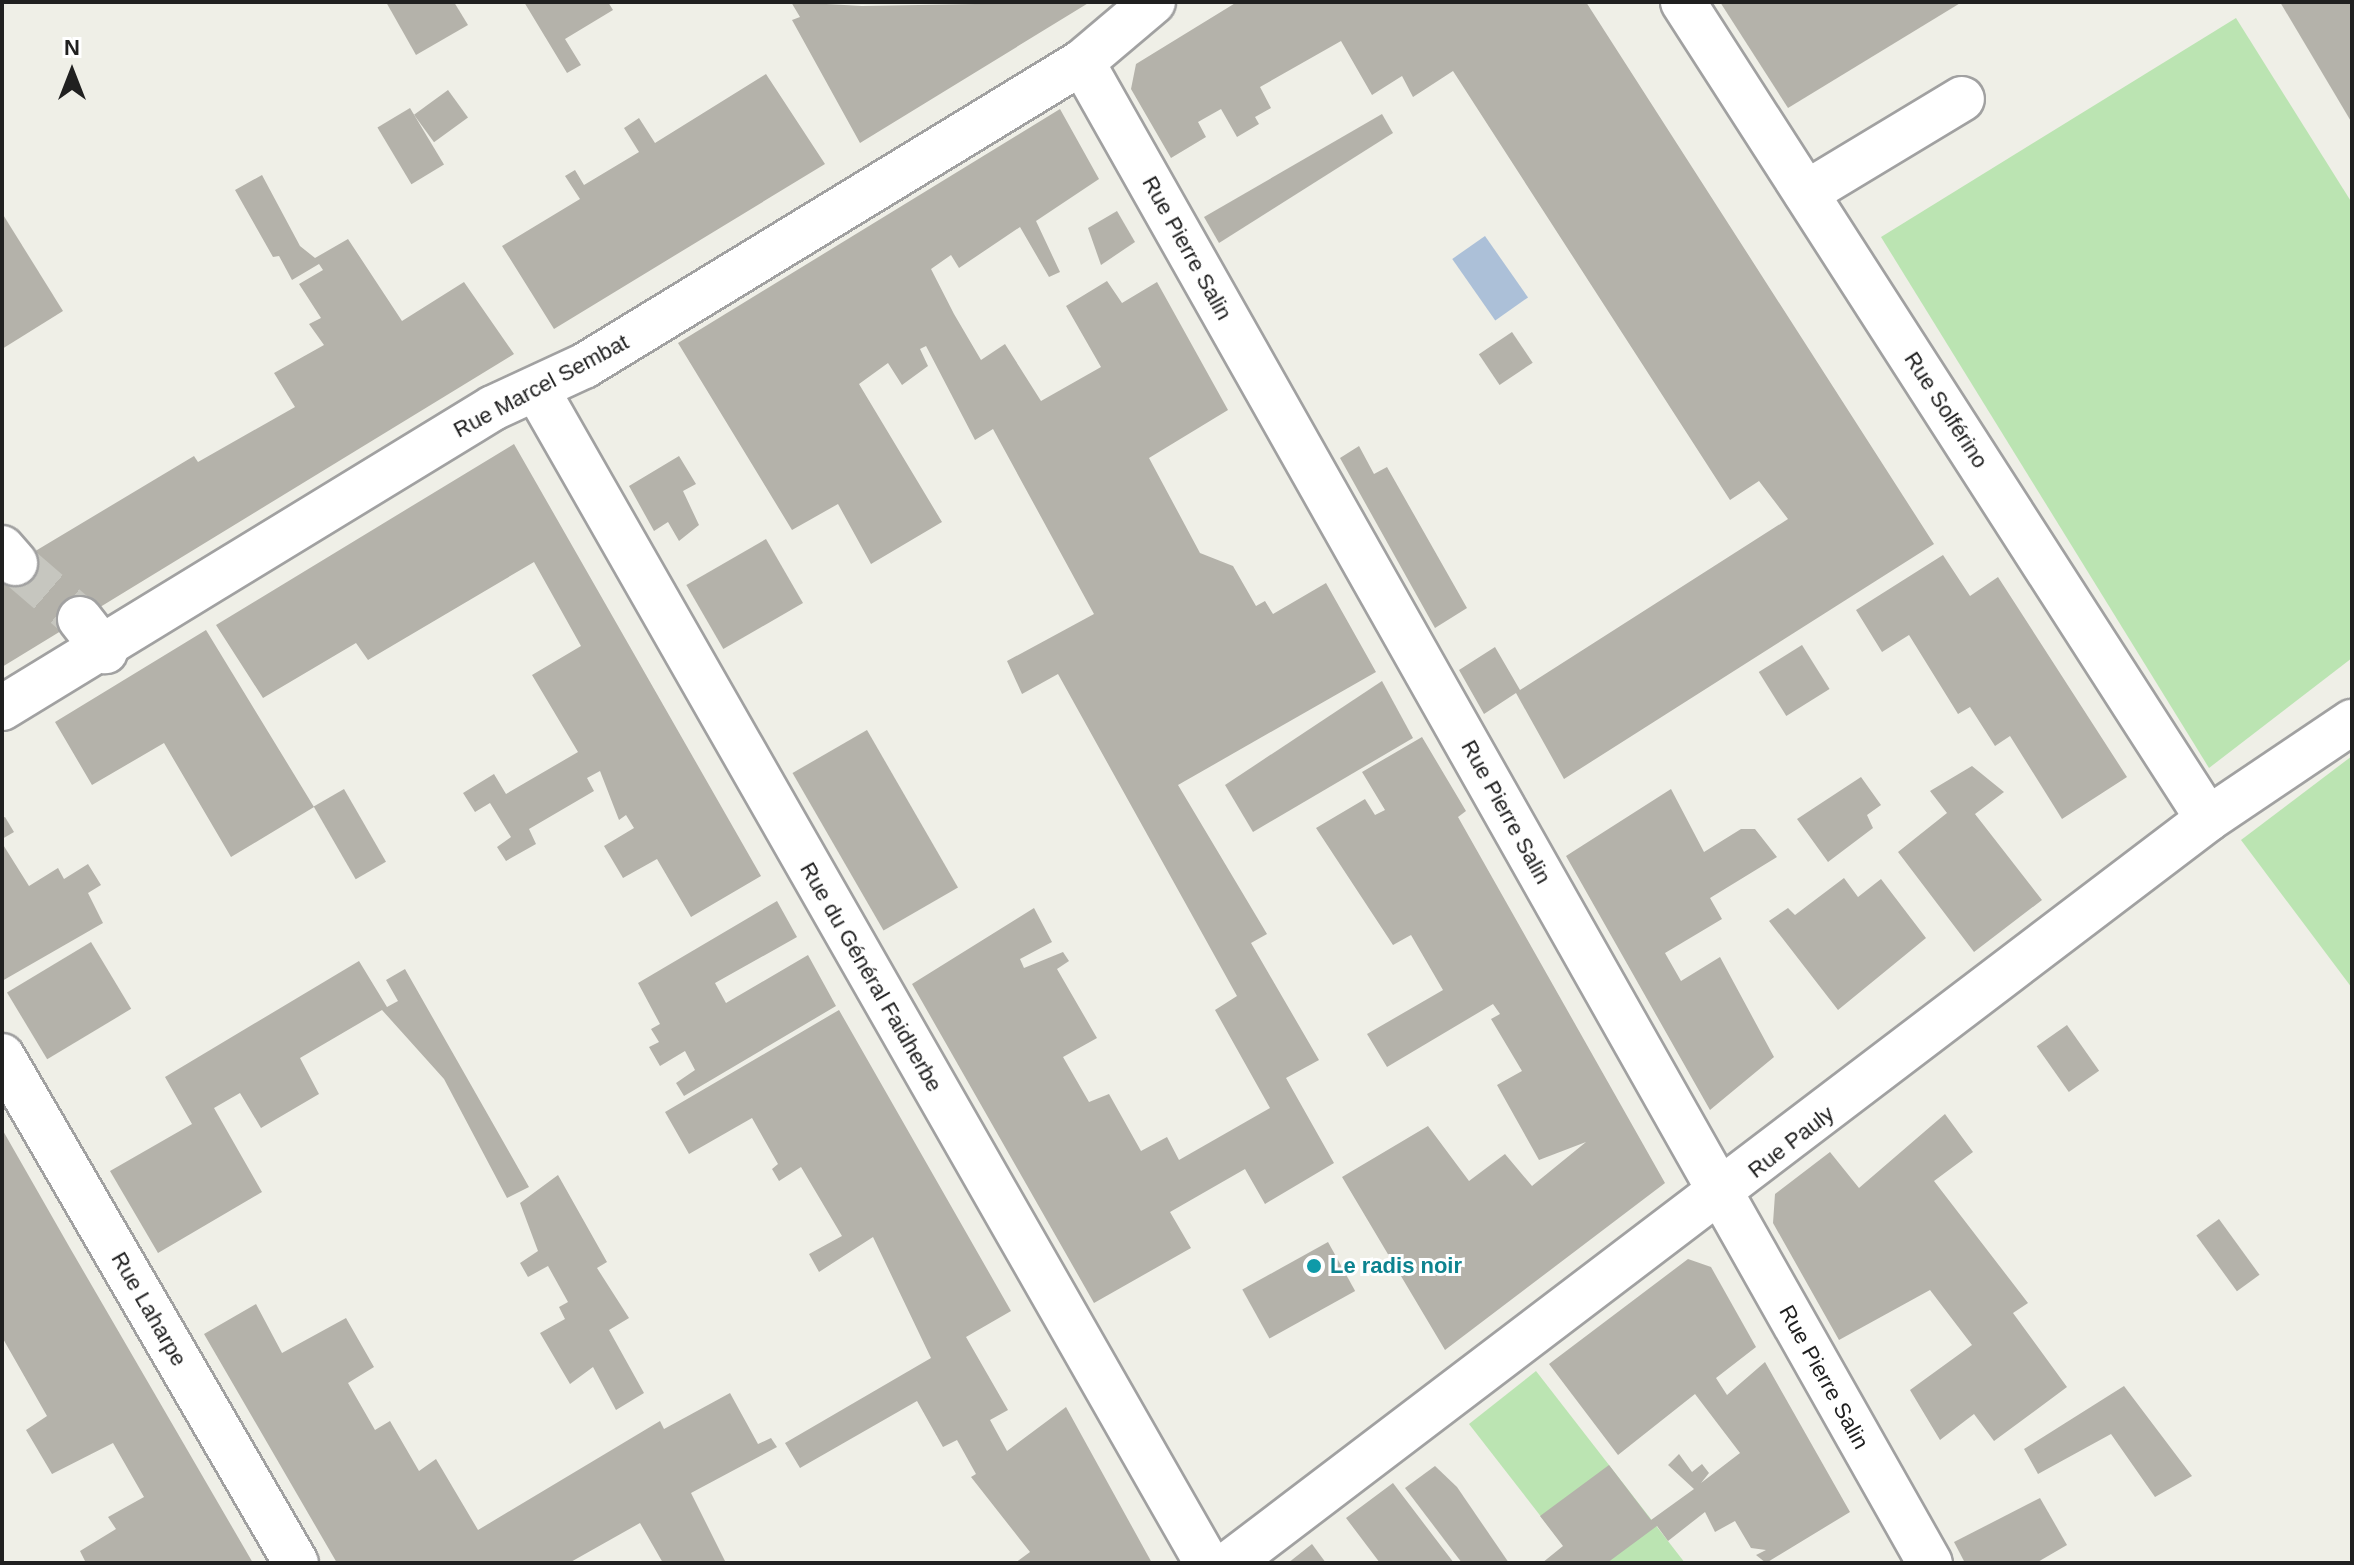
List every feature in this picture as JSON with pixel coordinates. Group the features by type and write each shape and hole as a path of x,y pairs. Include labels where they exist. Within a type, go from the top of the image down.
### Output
{"street":[{"name":"Rue Marcel Sembat","path":"2,708 92,635 493,408 537,390 1082,62 1153,2"},
{"name":"Rue Solférino","path":"1683,2 2208,819"},
{"name":"Rue Pierre Salin","path":"1082,62 1930,1563"},
{"path":"1806,193 1962,99"},
{"name":"Rue du Général Faidherbe","path":"537,390 1207,1563"},
{"name":"Rue Pauly","path":"1230,1563 1722,1195 2208,819 2352,722"},
{"name":"Rue Laharpe","path":"2,1056 296,1563"}],"green space":[{"path":"2236,18 2352,203 2352,658 2209,768 1881,237"},
{"path":"2352,756 2352,988 2241,840"},
{"path":"1536,1371 1685,1563 1577,1563 1469,1424"}],"water":[{"path":"1485,236 1528,297 1495,320 1452,259"}],"building":[{"path":"386,2 454,2 468,25 416,55"},
{"path":"524,2 608,2 613,10 565,39 581,65 567,73"},
{"path":"791,2 862,6 1090,2 860,143 792,20 800,17"},
{"path":"1237,2 1586,2 1934,544 1564,779 1516,693 1484,714 1459,670 1495,647 1520,690 1788,519 1759,481 1730,500 1453,71 1413,97 1402,76 1372,95 1341,41 1260,87 1271,108 1255,117 1259,124 1237,137 1221,109 1198,122 1206,137 1171,158 1131,89 1136,64"},
{"path":"1720,2 1962,2 1788,108"},
{"path":"2280,2 2352,2 2352,123"},
{"path":"766,74 825,164 554,329 502,246 580,199 565,176 575,170 584,185 639,152 624,128 639,118 655,143"},
{"path":"448,90 468,118 434,142 414,115"},
{"path":"410,108 444,165 411,184 377,128"},
{"path":"1060,109 1099,179 1036,221 1060,272 1049,277 1020,227 959,268 951,255 931,269 954,314 981,360 1005,344 1041,401 1101,367 1066,306 1107,281 1122,303 1157,282 1228,410 1149,458 1200,553 1233,566 1256,606 1265,601 1273,614 1326,583 1376,672 1178,785 1267,934 1251,943 1319,1060 1286,1078 1334,1163 1265,1204 1245,1169 1170,1212 1191,1248 1094,1303 912,984 1034,908 1052,942 1020,959 1024,968 1063,952 1069,961 1057,969 1097,1038 1063,1057 1089,1102 1109,1094 1141,1151 1167,1137 1179,1160 1270,1108 1215,1010 1237,996 1058,674 1022,694 1007,661 1094,614 993,429 975,440 926,346 920,349 928,366 902,385 888,363 859,384 942,522 871,564 838,504 792,530 678,343"},
{"path":"1382,114 1393,133 1219,243 1204,217"},
{"path":"262,175 300,246 315,258 348,239 402,321 464,282 514,354 2,667 2,571 194,456 198,462 295,407 274,373 324,345 309,324 321,318 299,284 323,270 319,264 292,280 279,256 273,257 235,190"},
{"path":"1117,211 1135,242 1101,265 1088,228"},
{"path":"2,213 63,311 2,349"},
{"path":"1512,332 1533,363 1500,385 1479,354"},
{"path":"514,444 761,876 691,917 657,859 623,878 604,846 634,828 626,815 619,820 600,771 587,778 594,791 529,829 536,844 506,861 497,847 511,837 490,803 475,812 463,793 494,774 506,794 578,752 532,675 581,646 534,562 368,660 356,643 263,698 216,625"},
{"path":"1359,446 1374,474 1387,467 1467,608 1435,628 1340,458"},
{"path":"679,456 696,484 683,491 699,525 679,541 668,522 654,531 629,486"},
{"path":"766,539 803,603 723,649 686,585"},
{"path":"1943,555 1970,596 1998,577 2127,777 2062,819 2010,736 1995,746 1970,707 1958,714 1909,635 1882,652 1856,610"},
{"path":"206,630 314,807 231,857 164,743 92,785 55,722"},
{"path":"1802,645 1830,689 1786,716 1759,672"},
{"path":"1382,681 1413,738 1253,832 1225,785"},
{"path":"867,730 958,888 884,931 793,773"},
{"path":"1422,737 1466,811 1458,817 1665,1183 1445,1350 1342,1177 1428,1126 1469,1181 1505,1154 1532,1186 1586,1142 1539,1160 1497,1085 1522,1071 1491,1019 1500,1014 1493,1004 1387,1067 1367,1034 1443,990 1411,935 1393,945 1316,828 1365,799 1375,815 1385,810 1362,772"},
{"path":"1972,766 2004,792 1975,814 2042,900 1974,952 1898,852 1947,813 1930,791"},
{"path":"1861,777 1881,805 1867,815 1873,828 1828,862 1797,819"},
{"path":"344,789 386,862 356,879 314,806"},
{"path":"1671,789 1704,852 1741,829 1755,829 1777,857 1710,898 1722,919 1665,953 1681,981 1720,957 1774,1057 1710,1110 1566,856"},
{"path":"5,817 14,832 2,839 2,818"},
{"path":"2,843 29,886 58,868 64,879 88,864 101,885 88,893 103,923 2,981"},
{"path":"1844,878 1858,897 1881,879 1926,938 1838,1010 1769,921 1788,908 1795,915"},
{"path":"777,901 797,937 715,983 726,1003 808,955 836,1006 684,1096 676,1083 695,1070 685,1051 660,1066 649,1047 659,1042 651,1029 660,1024 638,983"},
{"path":"91,942 131,1009 47,1059 7,992"},
{"path":"359,961 387,1007 398,1001 386,980 405,969 529,1187 507,1198 444,1079 382,1010 300,1058 319,1094 261,1128 240,1093 214,1108 262,1192 158,1253 110,1171 192,1124 165,1077"},
{"path":"839,1010 1011,1311 966,1337 1008,1410 990,1420 1007,1451 1066,1407 1152,1563 1015,1563 1030,1552 971,1477 976,1474 957,1440 943,1447 917,1401 800,1468 785,1443 931,1358 873,1237 819,1272 809,1254 842,1236 801,1167 779,1181 772,1169 778,1164 752,1118 689,1154 665,1112"},
{"path":"2067,1025 2099,1071 2069,1092 2037,1046"},
{"path":"1945,1114 1973,1152 1934,1181 2028,1303 2013,1313 2067,1387 1994,1441 1974,1414 1940,1440 1910,1390 1972,1345 1930,1290 1839,1340 1773,1223 1775,1194 1830,1152 1859,1188"},
{"path":"2,1129 253,1563 86,1563 80,1551 116,1529 108,1517 144,1497 113,1443 52,1474 26,1430 47,1416 2,1337"},
{"path":"558,1175 607,1262 597,1268 629,1318 609,1330 644,1393 616,1410 593,1367 570,1384 540,1333 565,1319 559,1307 568,1302 548,1266 528,1277 520,1263 538,1251 520,1203"},
{"path":"2219,1219 2260,1275 2237,1291 2196,1235"},
{"name":"Le radis noir","path":"1328,1242 1355,1291 1269,1338 1242,1290"},
{"path":"1688,1259 1711,1267 1756,1347 1716,1378 1727,1395 1765,1362 1850,1512 1766,1563 1756,1555 1766,1550 1751,1548 1735,1521 1715,1532 1705,1512 1668,1541 1657,1526 1607,1563 1542,1563 1563,1546 1540,1516 1609,1465 1651,1520 1694,1489 1668,1465 1679,1454 1692,1472 1702,1464 1709,1473 1701,1483 1740,1453 1695,1394 1618,1455 1549,1364"},
{"path":"256,1304 282,1353 346,1318 374,1367 348,1383 375,1430 390,1421 419,1471 436,1459 478,1530 660,1421 664,1429 730,1393 758,1444 771,1438 777,1447 691,1493 726,1563 663,1563 640,1523 569,1563 337,1563 204,1334"},
{"path":"2124,1386 2192,1476 2155,1497 2111,1434 2038,1474 2024,1449"},
{"path":"1435,1466 1457,1487 1509,1563 1462,1563 1405,1488"},
{"path":"1393,1483 1454,1563 1380,1563 1346,1518"},
{"path":"2040,1498 2067,1545 2036,1563 1965,1563 1954,1542"},
{"path":"1312,1544 1326,1563 1288,1563"}],"tunnel":[{"path":"15,563 80,619"}],"place":[{"name":"Le radis noir","path":"1314,1266"}]}
